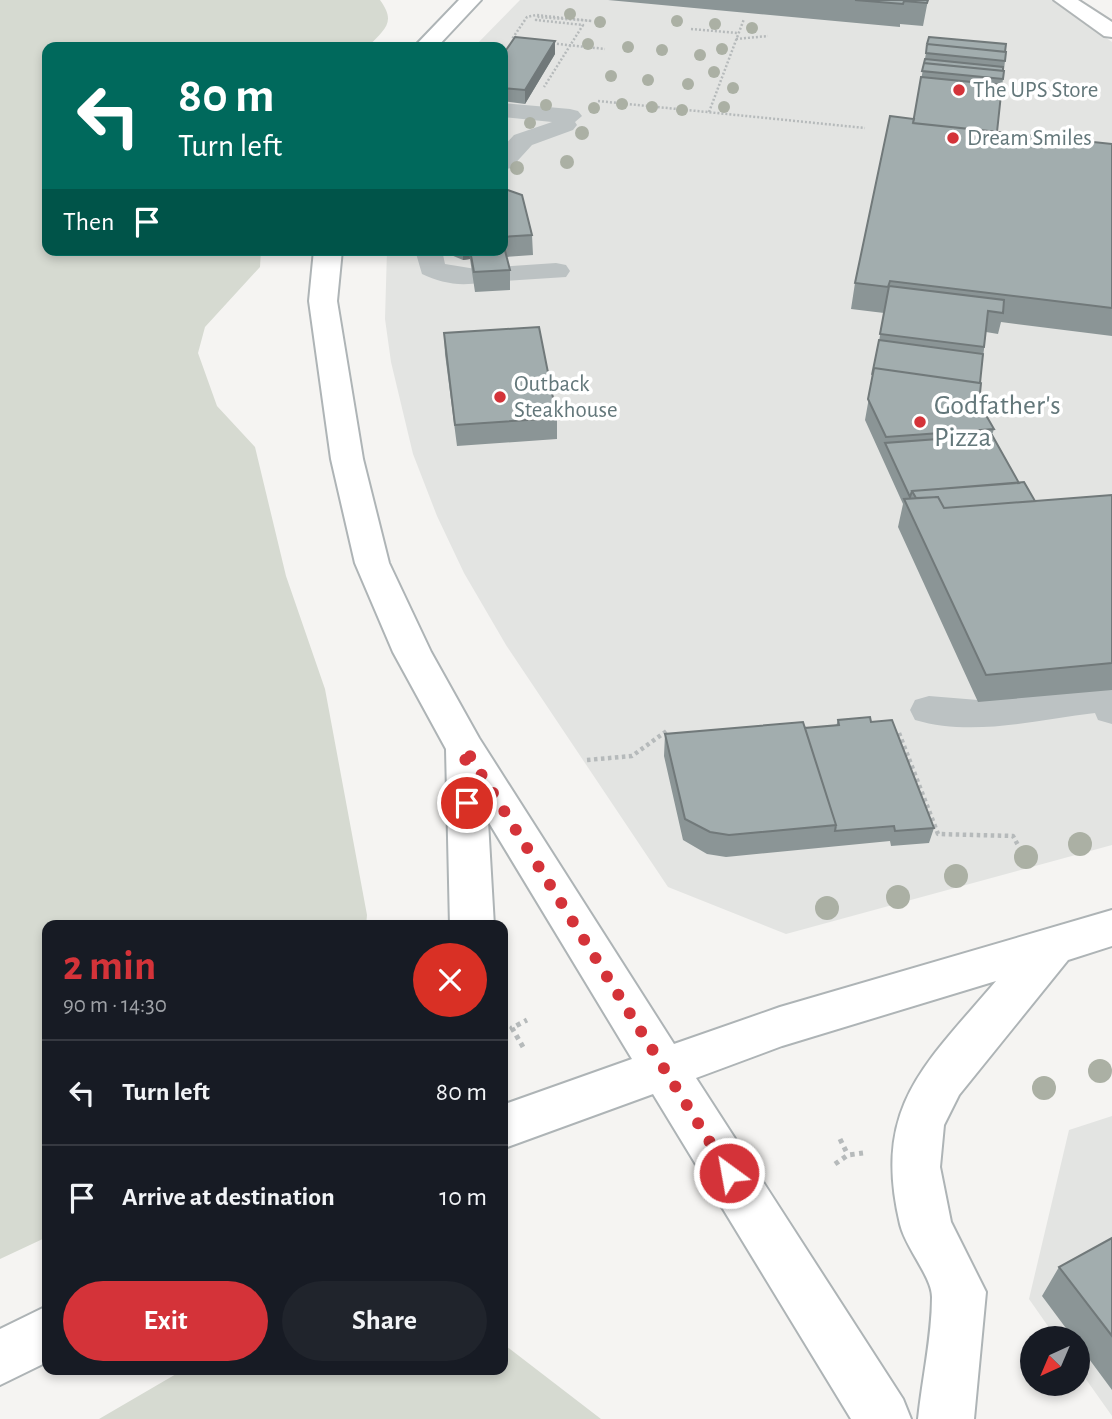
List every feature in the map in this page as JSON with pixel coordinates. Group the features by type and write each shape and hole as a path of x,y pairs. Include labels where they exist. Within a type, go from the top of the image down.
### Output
{"main road":[{"path":"430,42 471,0"},
{"path":"1064,0 1112,31"},
{"path":"327,256 323,301 335,393 372,563 412,652 465,748 883,1419"},
{"path":"465,748 472,920"},
{"path":"508,1125 780,1027 1112,928"},
{"path":"946,1419 959,1292 926,1227 915,1167 920,1125 928,1103 942,1080 1054,944"},
{"path":"0,1358 42,1336"}],"lane":[{"path":"508,111 568,120 523,140 508,156"},
{"path":"429,256 432,268 446,275 472,276"},
{"path":"505,273 556,271"},
{"path":"912,717 978,714 1106,698 1112,710"}],"path":[{"path":"524,40 512,39 527,18 536,15 592,21 538,17 536,20 583,25 528,113"},
{"path":"709,112 744,19"},
{"path":"691,29 738,33"},
{"path":"736,39 768,36"},
{"path":"547,43 605,49"},
{"path":"592,100 865,128"},
{"path":"912,717 938,834 1013,836 1019,847"},
{"path":"587,760 632,756 668,730"},
{"path":"508,1029 527,1020"},
{"path":"512,1028 523,1047"},
{"path":"840,1139 848,1155"},
{"path":"835,1164 848,1155 863,1153"}],"shaded area":[{"path":"0,0 380,0 388,20 372,42 42,42 42,256 261,256 260,267 205,327 198,353 217,406 255,447 286,576 325,689 367,915 367,920 42,920 42,1239 0,1259"},
{"path":"520,0 1052,0 1112,42 1112,845 786,934 668,887 506,645 464,573 437,516 413,454 391,362 385,319 387,256 508,256 508,42 479,42"},
{"path":"1112,1116 1112,1416 1090,1385 1090,1326 1048,1326 1029,1299 1069,1130"},
{"path":"508,1348 601,1419 99,1419 174,1375 508,1375"}],"building":[{"path":"855,0 928,0 927,3 904,1 903,4"},
{"path":"515,37 555,41 525,90 508,89 508,47"},
{"path":"929,37 1006,44 1005,52 927,44"},
{"path":"927,44 1006,52 1005,61 926,53"},
{"path":"925,59 1003,67 1003,71 924,63"},
{"path":"924,63 1004,71 1003,79 922,71"},
{"path":"921,77 1002,85 997,132 913,123"},
{"path":"890,116 914,119 913,123 1112,144 1112,308 890,281 888,287 855,283"},
{"path":"508,190 522,195 532,235 508,237"},
{"path":"471,256 506,256 510,270 474,272"},
{"path":"889,286 1004,300 1003,313 988,311 984,347 880,334"},
{"name":"Outback Steakhouse","path":"539,327 557,418 455,425 444,333"},
{"path":"879,340 983,354 980,383 874,368 872,375"},
{"path":"874,368 981,383 979,403 994,429 886,437 868,399"},
{"path":"992,435 1019,483 912,491 910,497 885,443"},
{"path":"1024,482 1035,501 944,508 938,497 916,498 912,491"},
{"path":"1112,495 1112,663 986,675 904,499 938,497 944,508"},
{"path":"870,717 871,722 892,720 934,828 895,831 894,826 835,831 836,825 805,728 839,725 838,720"},
{"path":"803,722 836,825 729,835 710,832 685,819 665,734"},
{"path":"1112,1238 1112,1336 1059,1267"}],"place":[{"name":"The UPS Store","path":"959,90"},
{"name":"Dream Smiles","path":"953,138"},
{"name":"Outback Steakhouse","path":"500,397"},
{"name":"Godfather's Pizza","path":"920,422"}],"route":[{"path":"467,803 465,748 729,1173"}]}
